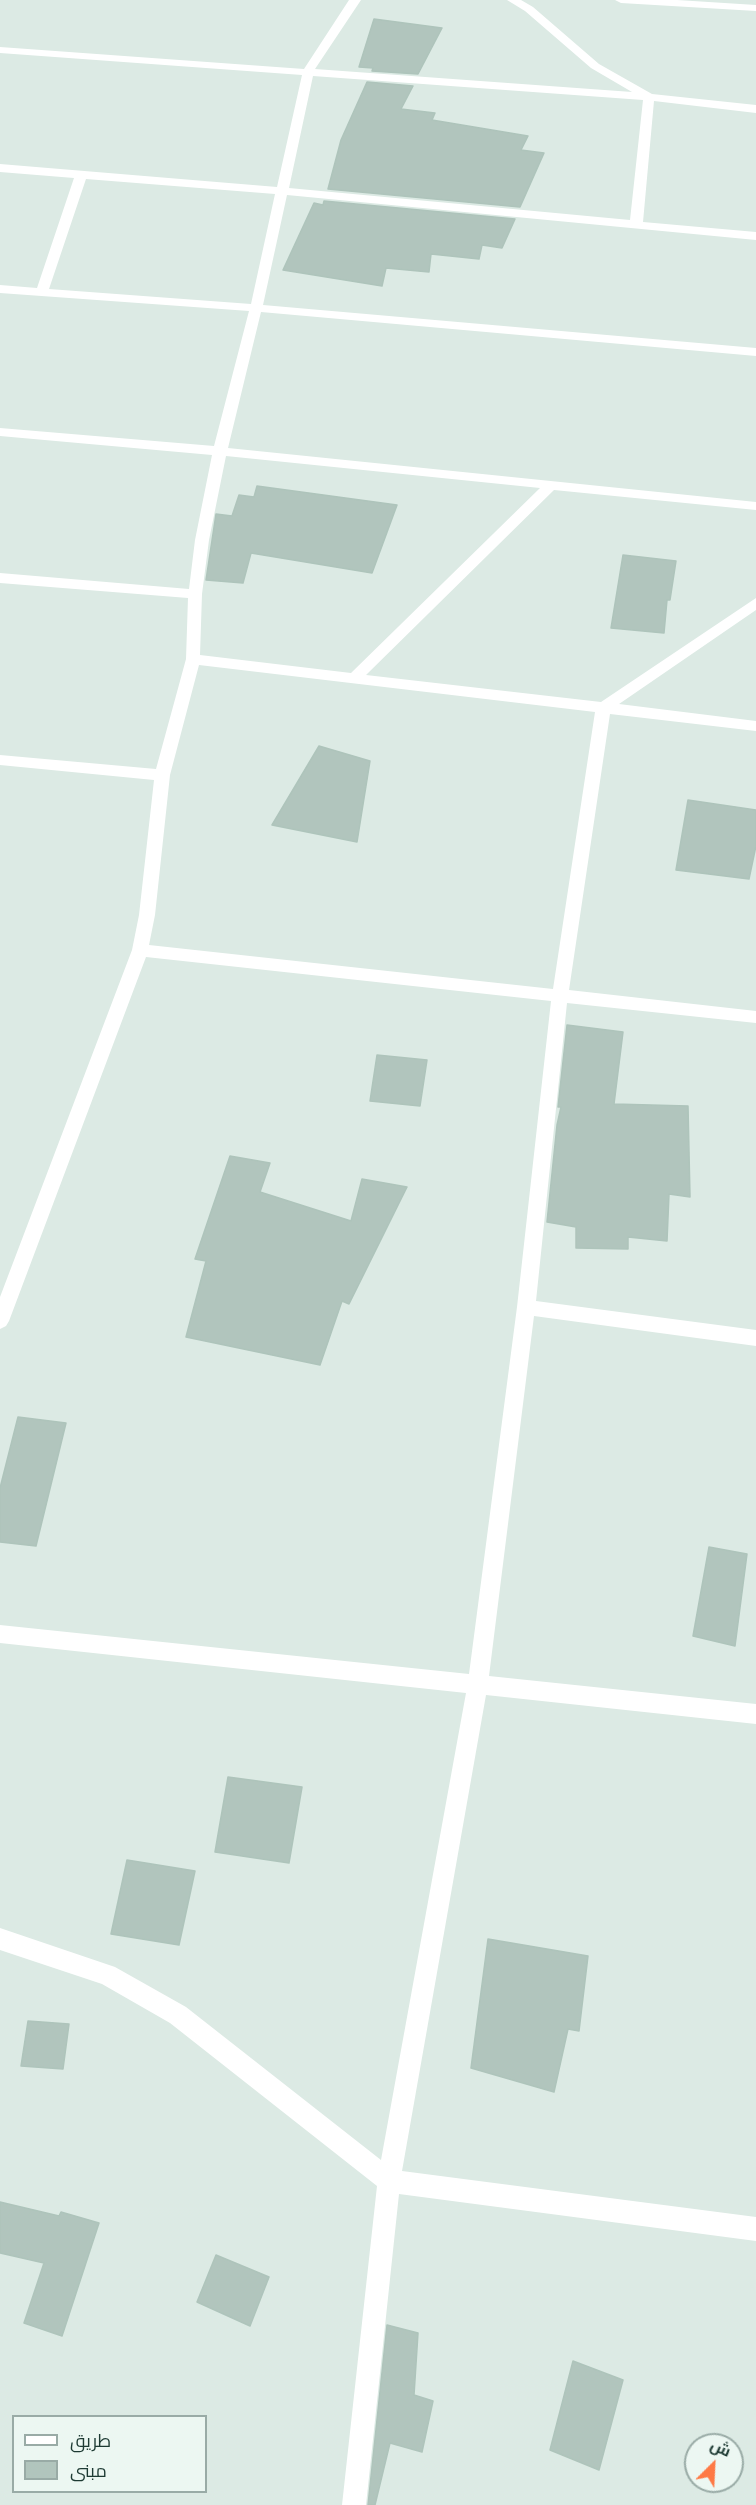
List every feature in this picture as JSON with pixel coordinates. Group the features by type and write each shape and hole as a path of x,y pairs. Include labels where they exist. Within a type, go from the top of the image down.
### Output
{"street":[{"path":"0,1321 140,950 147,915 162,775 193,658 195,594 202,540 220,451 256,308 308,72 355,0"},
{"path":"513,0 529,9 595,66 649,98"},
{"path":"621,0 756,8"},
{"path":"0,50 649,98 756,109"},
{"path":"636,225 649,98"},
{"path":"0,168 282,191 756,236"},
{"path":"42,292 81,174"},
{"path":"0,289 256,308 756,352"},
{"path":"0,432 220,451 756,506"},
{"path":"354,678 551,485"},
{"path":"0,578 195,594"},
{"path":"354,2505 389,2181 478,1684 526,1307 560,995 603,708 756,603"},
{"path":"193,658 756,726"},
{"path":"0,760 162,775"},
{"path":"140,950 756,1017"},
{"path":"526,1307 756,1338"},
{"path":"0,1634 756,1714"},
{"path":"0,1939 107,1975 178,2015 389,2181 756,2229"}],"building":[{"path":"374,19 442,28 418,74 372,71 373,68 359,67"},
{"path":"367,82 413,86 401,109 435,113 432,120 528,136 521,150 544,153 520,207 328,189 341,140"},
{"path":"324,201 515,219 502,248 482,245 479,259 431,254 429,272 386,268 382,286 283,270 314,203 323,205"},
{"path":"257,486 397,505 372,573 251,553 243,583 206,580 216,514 232,516 239,495 254,497"},
{"path":"623,555 676,561 670,600 667,600 664,633 611,628"},
{"path":"319,746 370,761 357,842 272,825"},
{"path":"688,800 756,810 756,846 749,879 676,870"},
{"path":"567,1025 623,1032 614,1104 688,1106 690,1197 669,1194 667,1241 628,1237 628,1249 576,1248 576,1227 547,1222 561,1107 558,1107"},
{"path":"377,1055 427,1060 420,1106 370,1101"},
{"path":"230,1156 270,1163 260,1192 351,1221 362,1179 407,1187 349,1304 342,1301 320,1365 186,1337 206,1261 195,1259"},
{"path":"18,1417 66,1423 36,1546 0,1542 0,1488"},
{"path":"709,1547 747,1554 735,1646 693,1636"},
{"path":"228,1777 302,1787 289,1863 215,1852"},
{"path":"127,1860 195,1871 179,1945 111,1934"},
{"path":"488,1939 588,1956 579,2031 568,2029 554,2092 471,2068"},
{"path":"28,2021 69,2024 63,2069 21,2066"},
{"path":"0,2202 59,2216 61,2212 99,2223 62,2336 24,2323 44,2263 0,2253"},
{"path":"216,2255 269,2277 250,2326 197,2302"},
{"path":"387,2325 418,2333 414,2395 433,2401 422,2452 390,2443 375,2505 368,2505"},
{"path":"573,2361 623,2380 599,2470 550,2450"}]}
